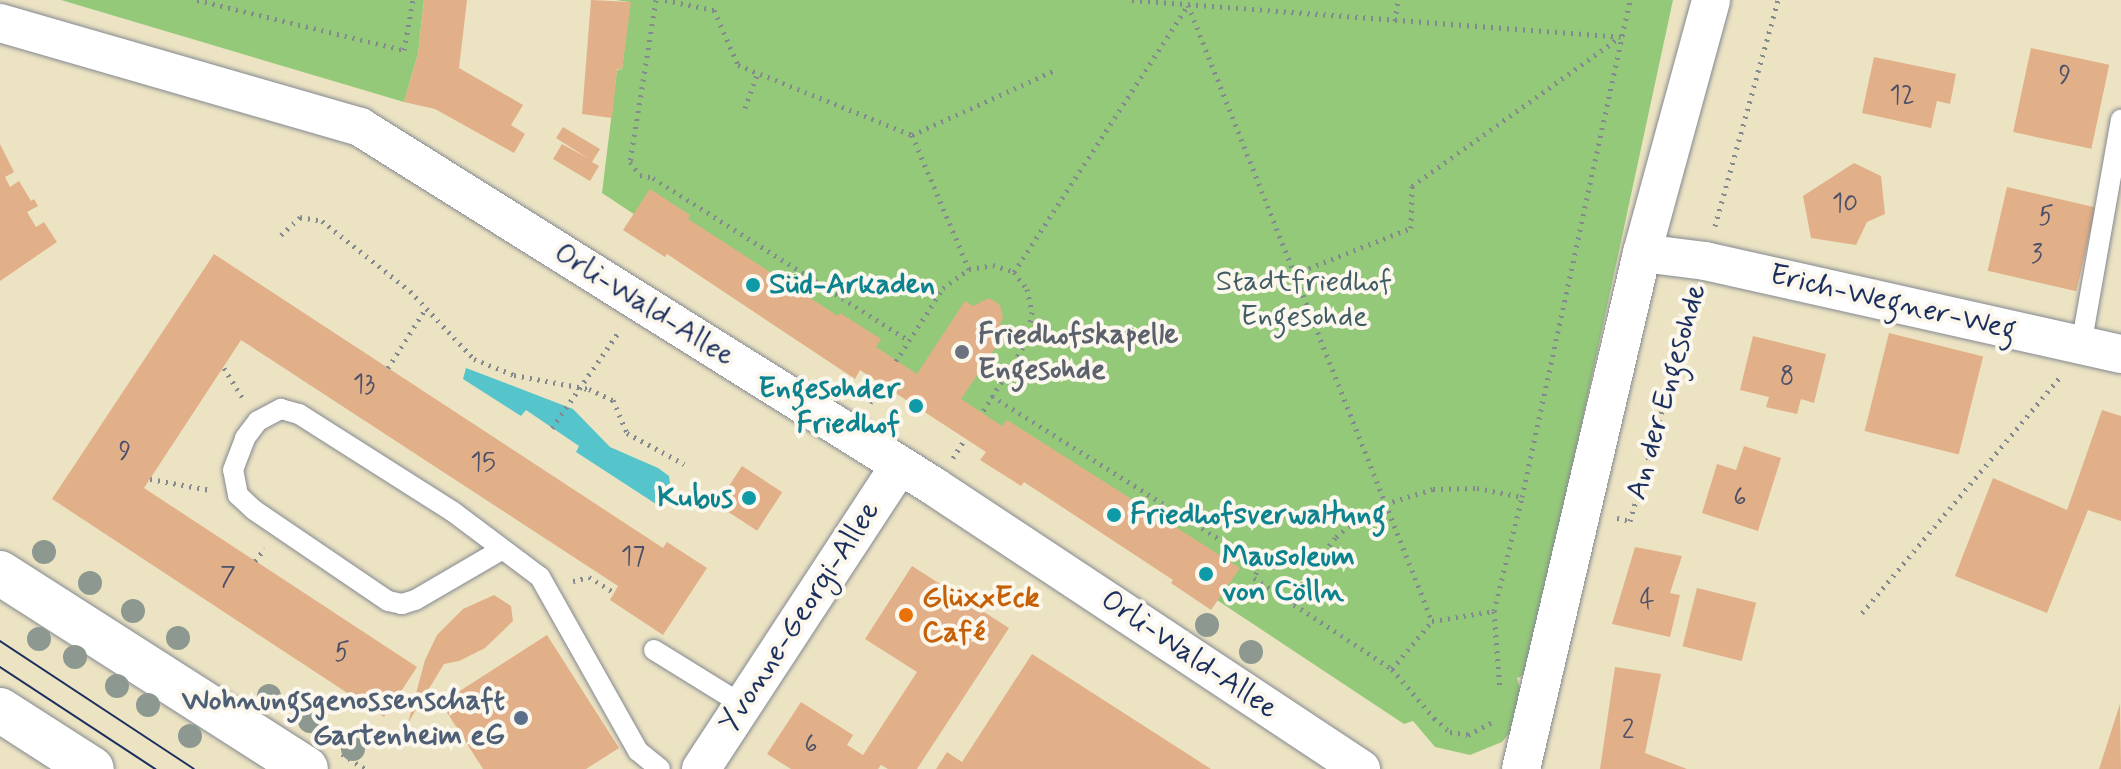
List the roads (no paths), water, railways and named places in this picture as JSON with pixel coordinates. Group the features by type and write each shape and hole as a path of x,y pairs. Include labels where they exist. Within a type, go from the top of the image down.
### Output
{"main road":[{"path":"0,573 306,769"},
{"path":"0,710 92,769"}],"street":[{"name":"An der Engesohde","path":"1521,769 1642,253 1711,0"},
{"name":"Orli-Wald-Allee","path":"0,23 360,127 900,465 1361,769"},
{"name":"An der Engesohde","path":"1642,253 1705,261"},
{"name":"Erich-Wegner-Weg","path":"1705,261 2096,349"},
{"name":"Yvonne-Georgi-Allee","path":"701,769 900,465"}],"lane":[{"path":"2096,349 2121,120"},
{"path":"501,550 415,600 402,604 388,601 254,510 238,495 233,470 245,438 258,421 281,409 299,414 452,511 540,577 638,751 660,769"},
{"path":"654,650 743,705"}],"water":[{"path":"466,368 573,409 610,447 658,468 669,476 670,483 656,504 576,452 579,446 526,410 521,416 463,379"}],"tram line":[{"path":"0,641 194,769"},
{"path":"0,667 155,769"}],"place":[{"name":"Süd-Arkaden","path":"753,285"},
{"name":"Friedhofskapelle Engesohde","path":"962,352"},
{"name":"Engesohder Friedhof","path":"916,406"},
{"name":"Kubus","path":"749,498"},
{"name":"Friedhofsverwaltung","path":"1114,515"},
{"name":"Mausoleum von Cölln","path":"1206,574"},
{"name":"GlüxxEck Café","path":"906,615"},
{"name":"Wohnungsgenossenschaft Gartenheim eG","path":"521,718"}],"park label":[{"name":"Stadtfriedhof Engesohde","path":"1304,299"}]}
